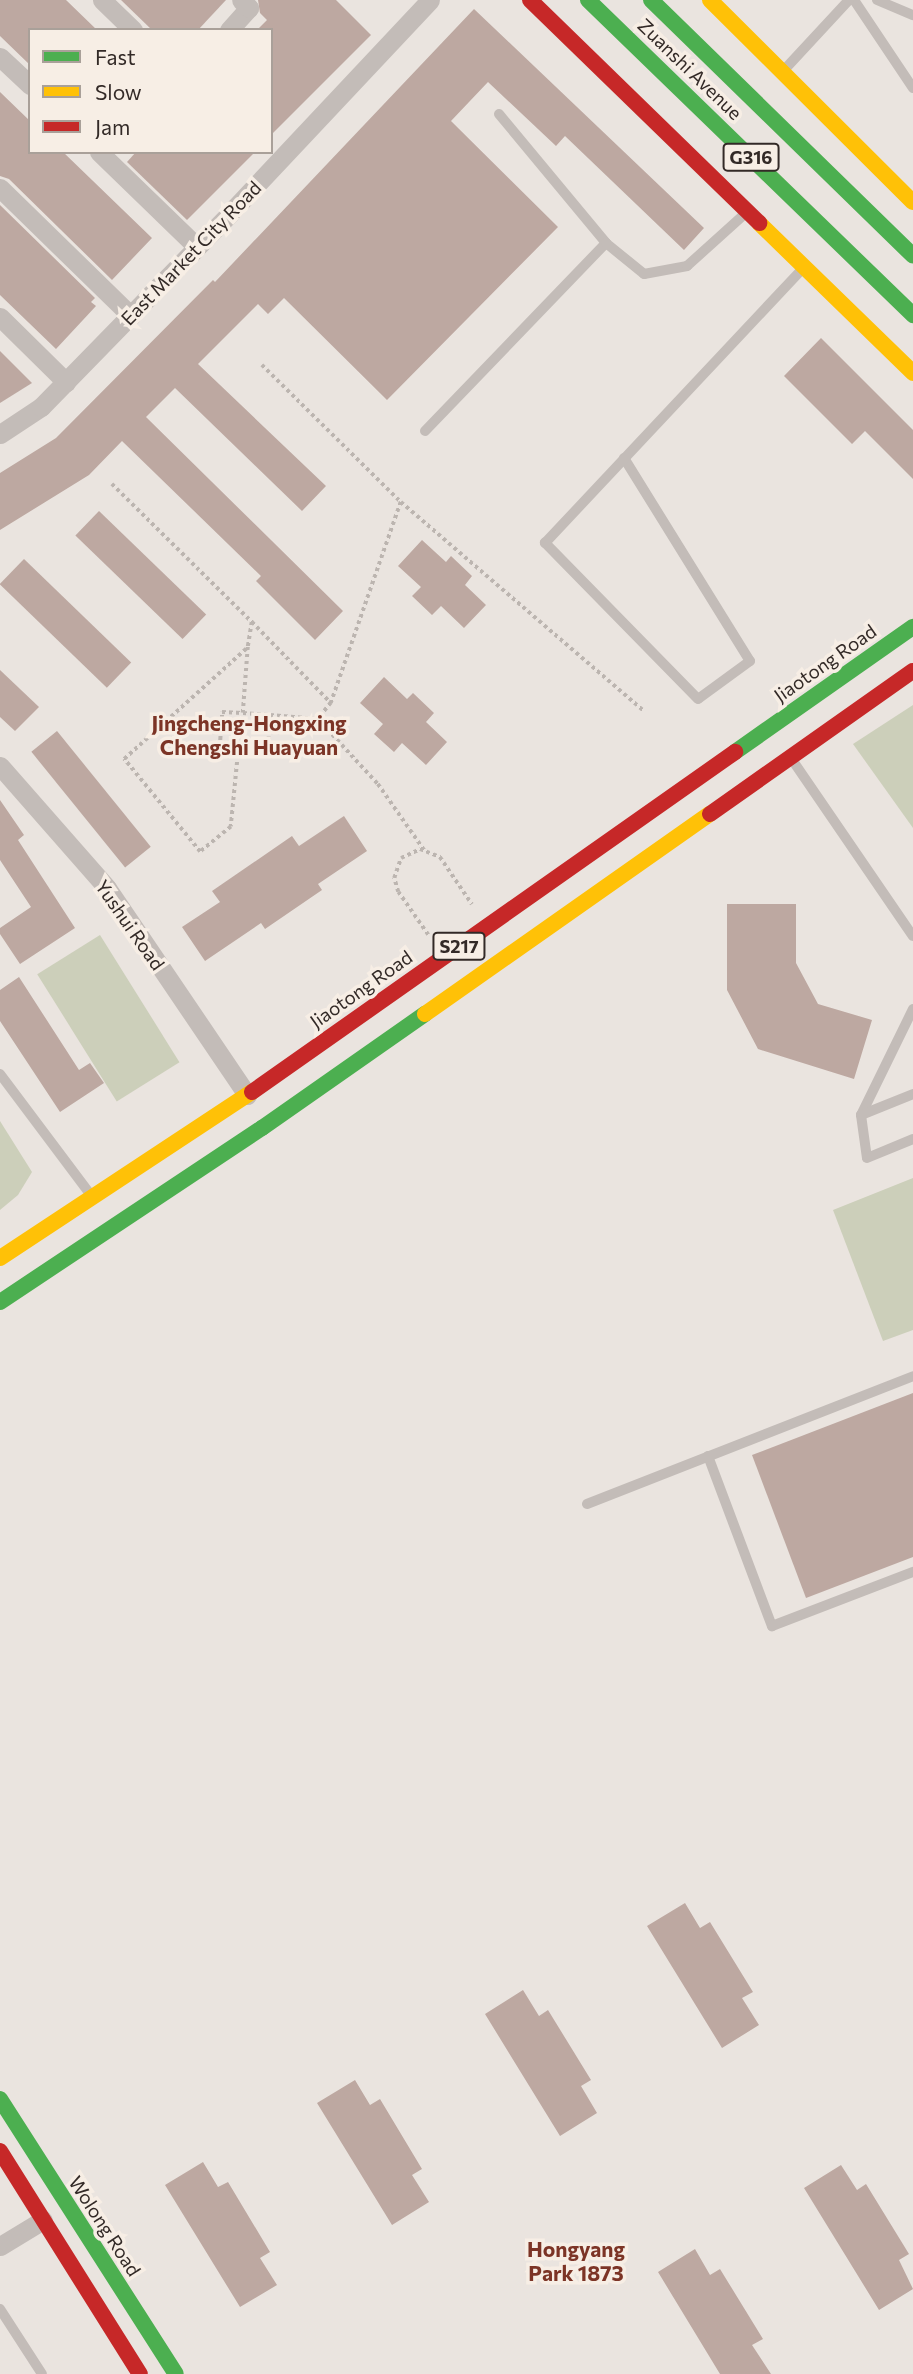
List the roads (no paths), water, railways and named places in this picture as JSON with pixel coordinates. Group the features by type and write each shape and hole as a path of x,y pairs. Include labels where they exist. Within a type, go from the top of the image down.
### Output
{"main road":[{"path":"530,0 747,212 790,224 804,267 913,373"},
{"name":"Zuanshi Avenue","path":"588,0 790,224 913,315"},
{"name":"Zuanshi Avenue","path":"651,0 768,86 913,256"},
{"path":"710,0 768,86 913,202"},
{"name":"Jiaotong Road","path":"0,1258 247,1095 913,627"},
{"name":"S217","path":"0,1302 262,1128 913,671"},
{"name":"Wolong Road","path":"0,2099 176,2374"},
{"path":"0,2151 140,2374"}],"street":[{"path":"103,0 131,28"},
{"path":"231,28 249,8 241,0"},
{"name":"East Market City Road","path":"0,434 41,407 131,316 421,5"},
{"path":"0,57 28,83"},
{"path":"107,155 197,247"},
{"path":"0,188 131,316"},
{"path":"0,317 66,382"},
{"name":"Yushui Road","path":"0,766 107,888 247,1095"},
{"path":"0,2246 43,2220"}],"lane":[{"path":"768,86 849,0"},
{"path":"854,0 913,88"},
{"path":"877,0 913,15"},
{"path":"499,114 606,243 644,274 687,266 747,212"},
{"path":"425,431 606,243"},
{"path":"624,458 750,661 698,699 545,543 624,458 804,267"},
{"path":"790,757 913,936"},
{"path":"913,1009 861,1115 867,1158 913,1139"},
{"path":"0,1074 92,1197"},
{"path":"861,1115 913,1094"},
{"path":"587,1504 913,1376"},
{"path":"708,1456 772,1626 913,1572"},
{"path":"0,2309 42,2374"}],"district":[{"name":"Jingcheng-Hongxing Chengshi Huayuan","path":"249,735"},
{"name":"Hongyang Park 1873","path":"576,2261"}]}
